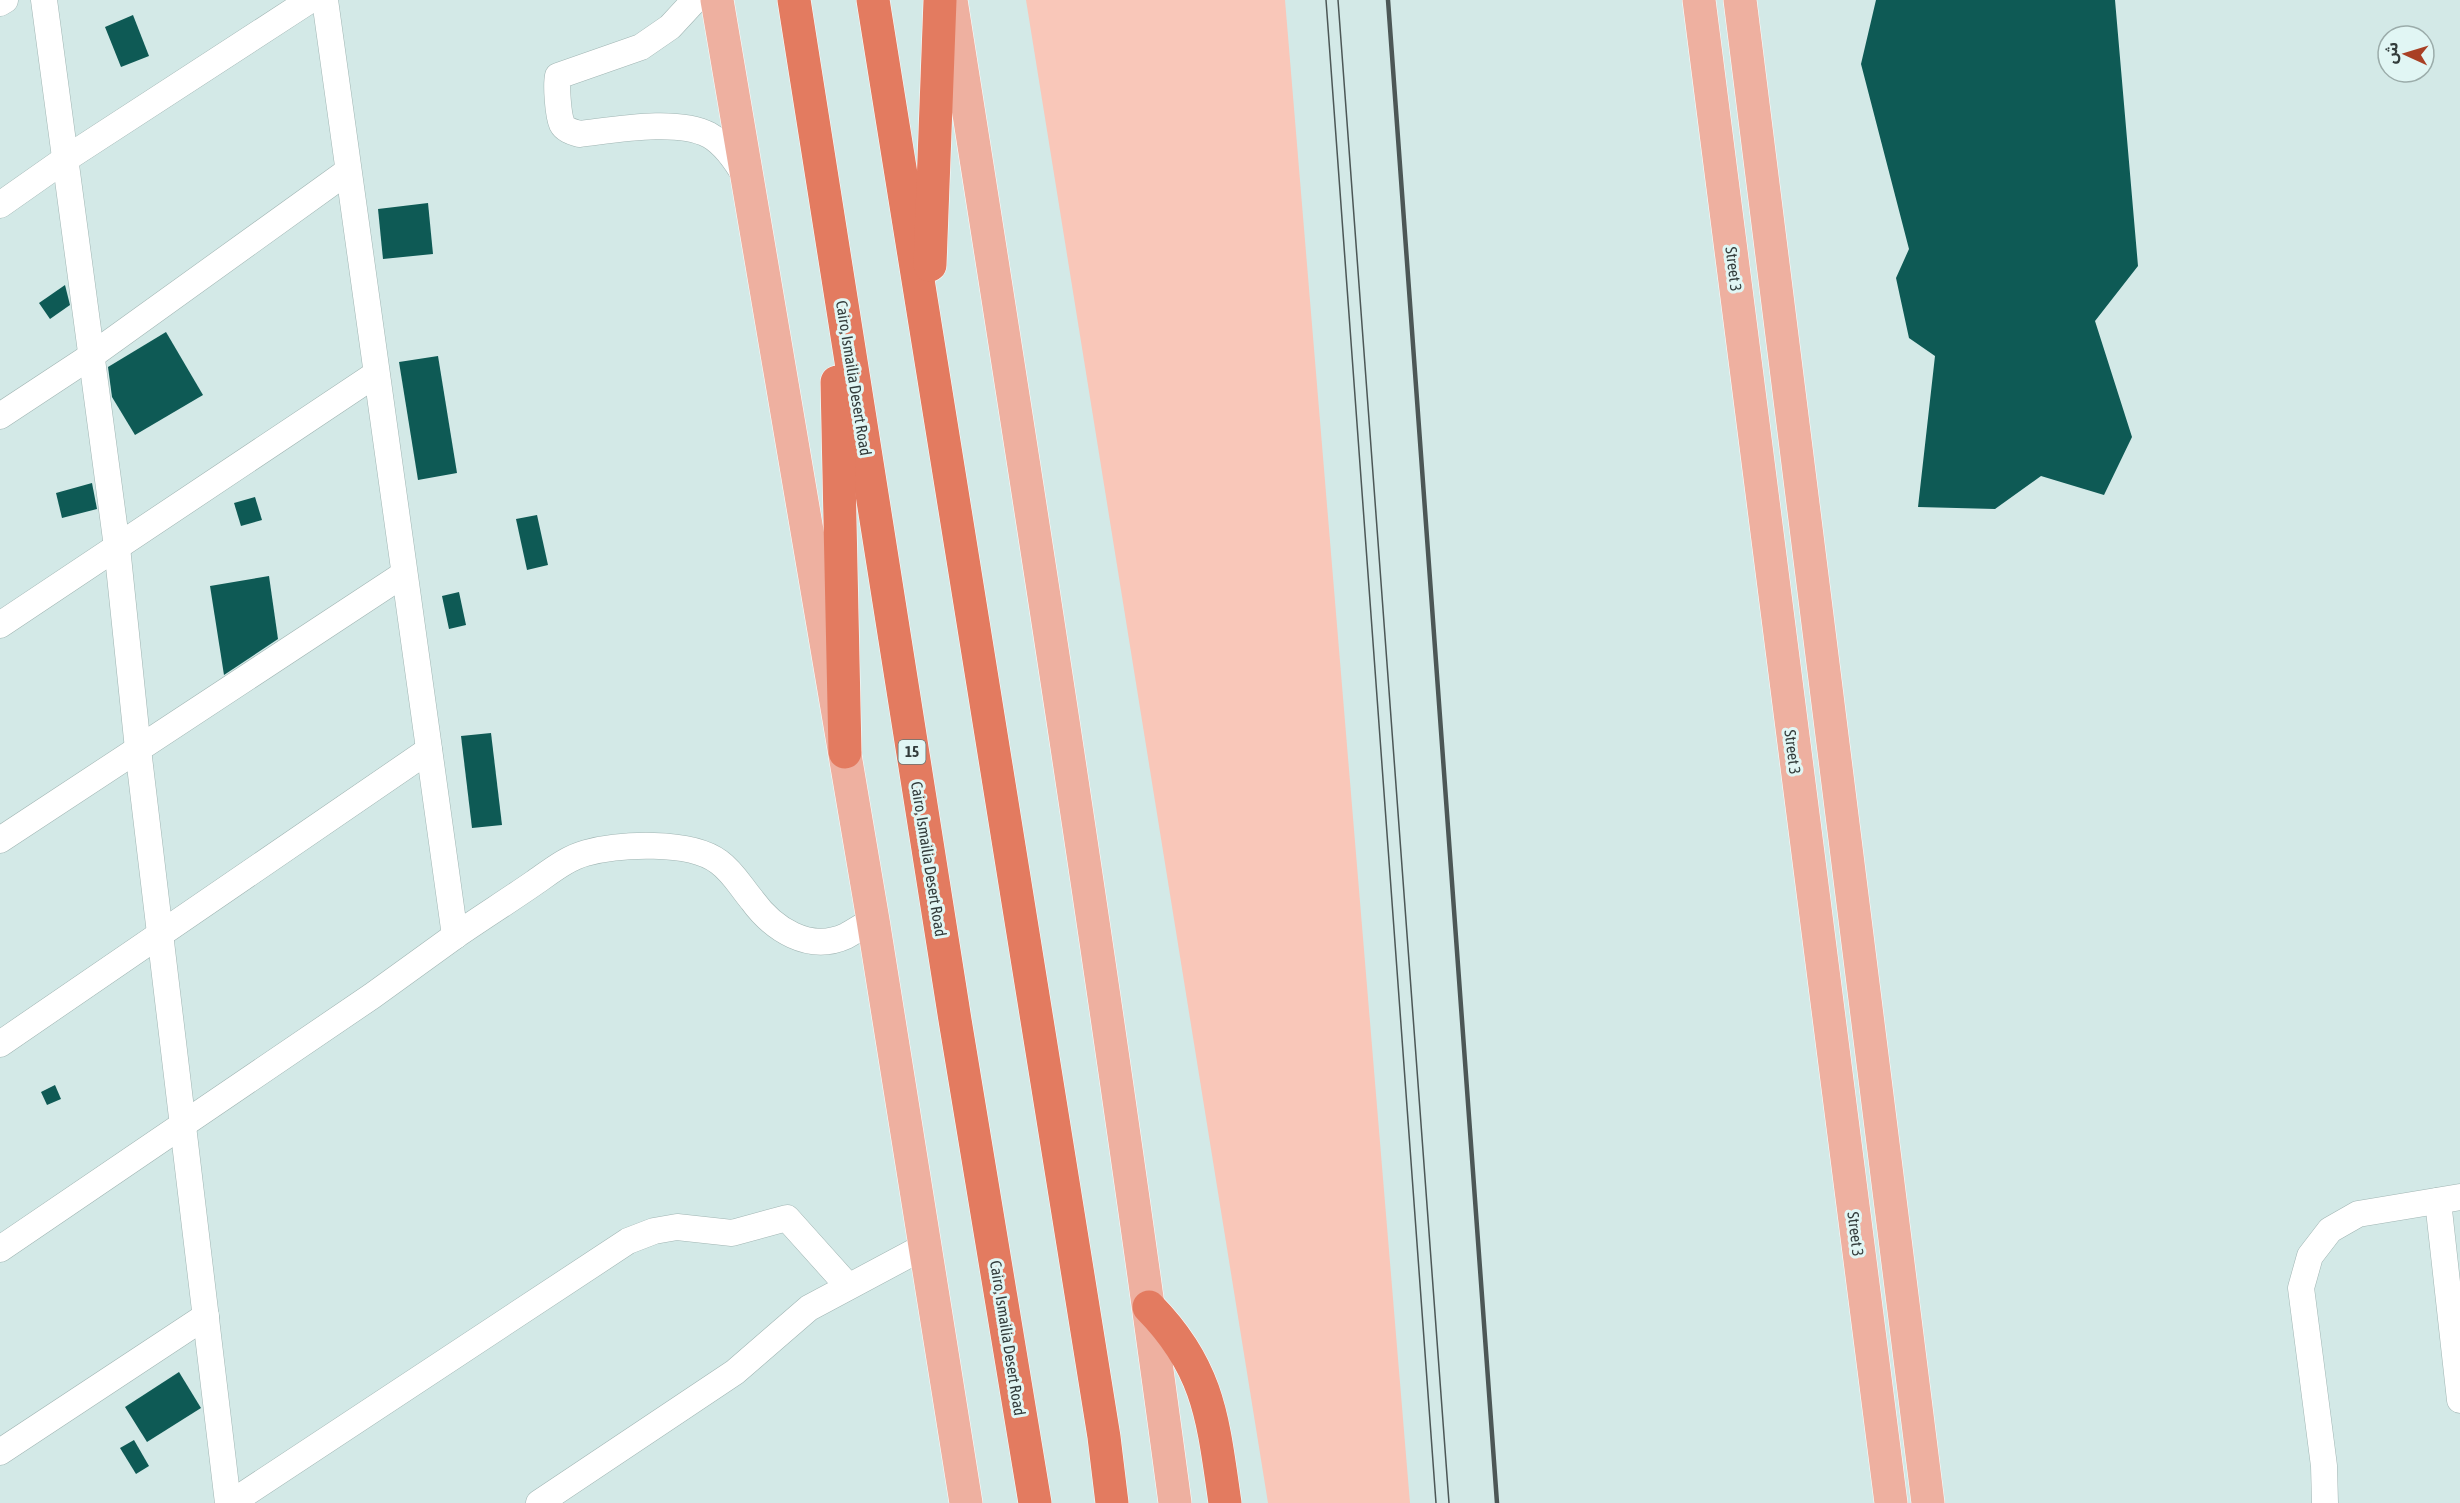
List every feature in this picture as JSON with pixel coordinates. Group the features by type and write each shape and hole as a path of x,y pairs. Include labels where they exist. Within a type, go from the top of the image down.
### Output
{"highway":[{"name":"Cairo, Ismailia Desert Road","path":"794,0 955,1020 1035,1503"},
{"path":"873,0 1102,1425 1112,1503"},
{"path":"927,338 940,0"},
{"path":"834,254 845,752"},
{"path":"1149,1307 1186,1352 1206,1393 1212,1414 1225,1503"}],"main road":[{"path":"717,0 927,1245 966,1503"},
{"path":"951,0 1012,383 1149,1307 1175,1503"},
{"name":"Street 3","path":"1699,0 1891,1503"},
{"path":"1740,0 1928,1503"}],"street":[{"path":"0,3 5,0"},
{"path":"44,0 117,547 138,749 229,1503 628,1242 654,1231 677,1227 732,1233 787,1218 848,1286"},
{"path":"0,206 64,160 310,0"},
{"path":"325,0 455,936"},
{"path":"695,0 670,27 641,47 558,76 556,84 562,124 579,134 642,128 684,128 709,135 725,148 747,179"},
{"path":"0,416 91,356 348,171"},
{"path":"0,625 376,374"},
{"path":"0,840 404,574"},
{"path":"0,1044 429,750"},
{"path":"0,1249 455,936 562,864 584,853 640,846 694,851 718,861 734,876 769,922 784,932 801,938 822,942 844,937 873,920"},
{"path":"2325,1503 2324,1466 2301,1287 2310,1256 2331,1230 2358,1214 2449,1199 2460,1401"},
{"path":"538,1503 735,1372 809,1308 927,1245"},
{"path":"0,1452 206,1316"}],"shaded area":[{"path":"1026,0 1285,0 1410,1503 1268,1503"}],"building":[{"path":"1876,0 2115,0 2138,266 2095,321 2132,437 2104,495 2041,476 1995,509 1918,507 1935,356 1909,338 1896,278 1909,249 1861,64"},
{"path":"133,15 149,56 121,67 105,27"},
{"path":"428,203 433,254 383,259 378,209"},
{"path":"65,285 70,305 50,319 39,303"},
{"path":"166,332 203,395 135,435 112,397 108,367"},
{"path":"438,356 457,473 418,480 399,362"},
{"path":"92,483 97,509 62,518 56,493"},
{"path":"255,497 262,520 241,526 234,503"},
{"path":"537,515 548,565 527,570 516,519"},
{"path":"269,576 278,639 224,675 210,586"},
{"path":"459,592 466,625 449,629 442,596"},
{"path":"491,733 502,825 472,828 461,736"},
{"path":"55,1085 61,1099 47,1105 41,1092"},
{"path":"179,1372 201,1408 147,1442 125,1407"},
{"path":"134,1440 149,1466 136,1474 120,1448"}],"tram line":[{"path":"1326,0 1436,1503"},
{"path":"1338,0 1449,1503"}],"railway":[{"path":"1388,0 1497,1503"}]}
